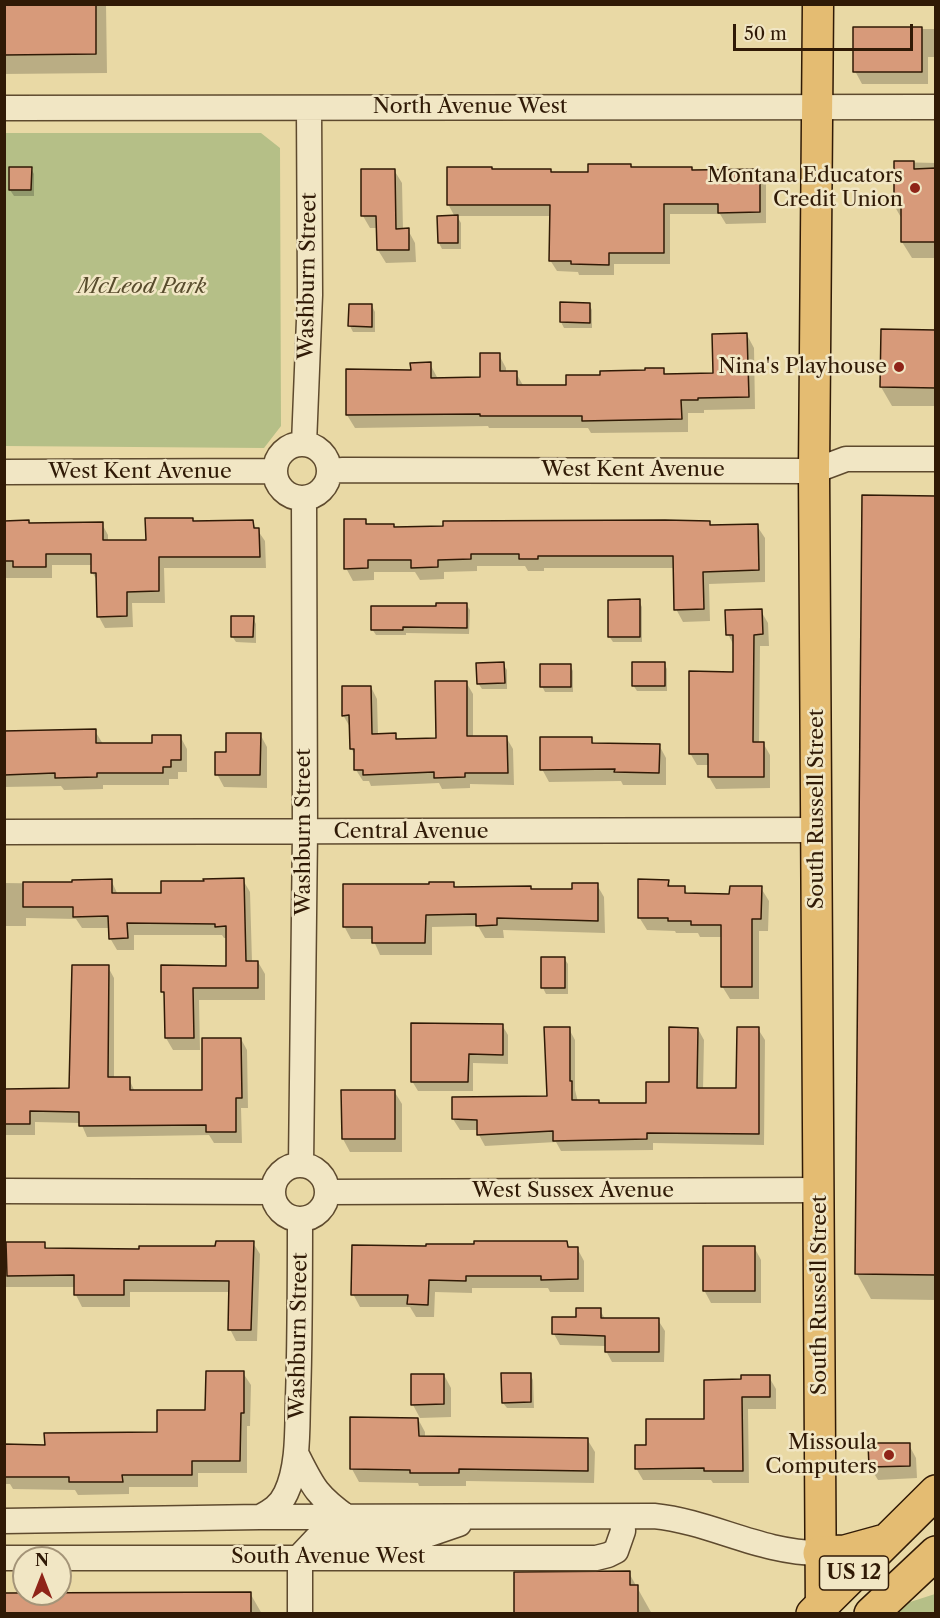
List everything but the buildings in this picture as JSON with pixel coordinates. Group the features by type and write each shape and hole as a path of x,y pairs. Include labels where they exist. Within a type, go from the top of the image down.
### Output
{"highway":[{"name":"US 12","path":"819,1611 886,1540 936,1492"},
{"path":"820,1553 845,1552 886,1540"},
{"name":"US 12","path":"871,1614 923,1571 936,1553"}],"main road":[{"name":"South Russell Street","path":"818,4 814,471 820,1190 819,1611"}],"street":[{"name":"North Avenue West","path":"4,108 936,107"},
{"name":"Washburn Street","path":"304,444 310,295 309,108"},
{"path":"304,444 319,450 326,457 329,471 326,485 320,492 304,499 284,493 278,485 275,471 278,458 284,450 304,444"},
{"name":"West Kent Avenue","path":"329,471 814,471 846,459 936,459"},
{"name":"West Kent Avenue","path":"4,472 275,471"},
{"name":"Washburn Street","path":"301,1165 305,832 304,499"},
{"name":"Central Avenue","path":"4,832 817,830"},
{"path":"301,1165 317,1170 324,1177 327,1192 324,1205 318,1212 310,1218 300,1219 291,1218 282,1213 276,1206 273,1192 276,1178 282,1171 290,1166 301,1165"},
{"name":"West Sussex Avenue","path":"327,1192 820,1190"},
{"path":"4,1191 273,1192"},
{"name":"Washburn Street","path":"260,1517 276,1508 288,1491 296,1453 300,1219"},
{"path":"296,1453 315,1491 348,1518"},
{"name":"South Avenue West","path":"4,1521 260,1517 622,1518 654,1516 678,1518 782,1551 820,1553"},
{"path":"300,1614 300,1556 317,1538 424,1536 477,1518"},
{"name":"South Avenue West","path":"4,1558 300,1556 596,1558 616,1551 623,1531 622,1518"}],"green space":[{"name":"McLeod Park","path":"5,133 261,133 280,148 281,426 264,448 5,446"},
{"path":"935,1594 935,1613 889,1614 907,1603"}],"place":[{"name":"Montana Educators Credit Union","path":"915,188"},
{"name":"Nina's Playhouse","path":"899,367"},
{"name":"Missoula Computers","path":"889,1455"}]}
